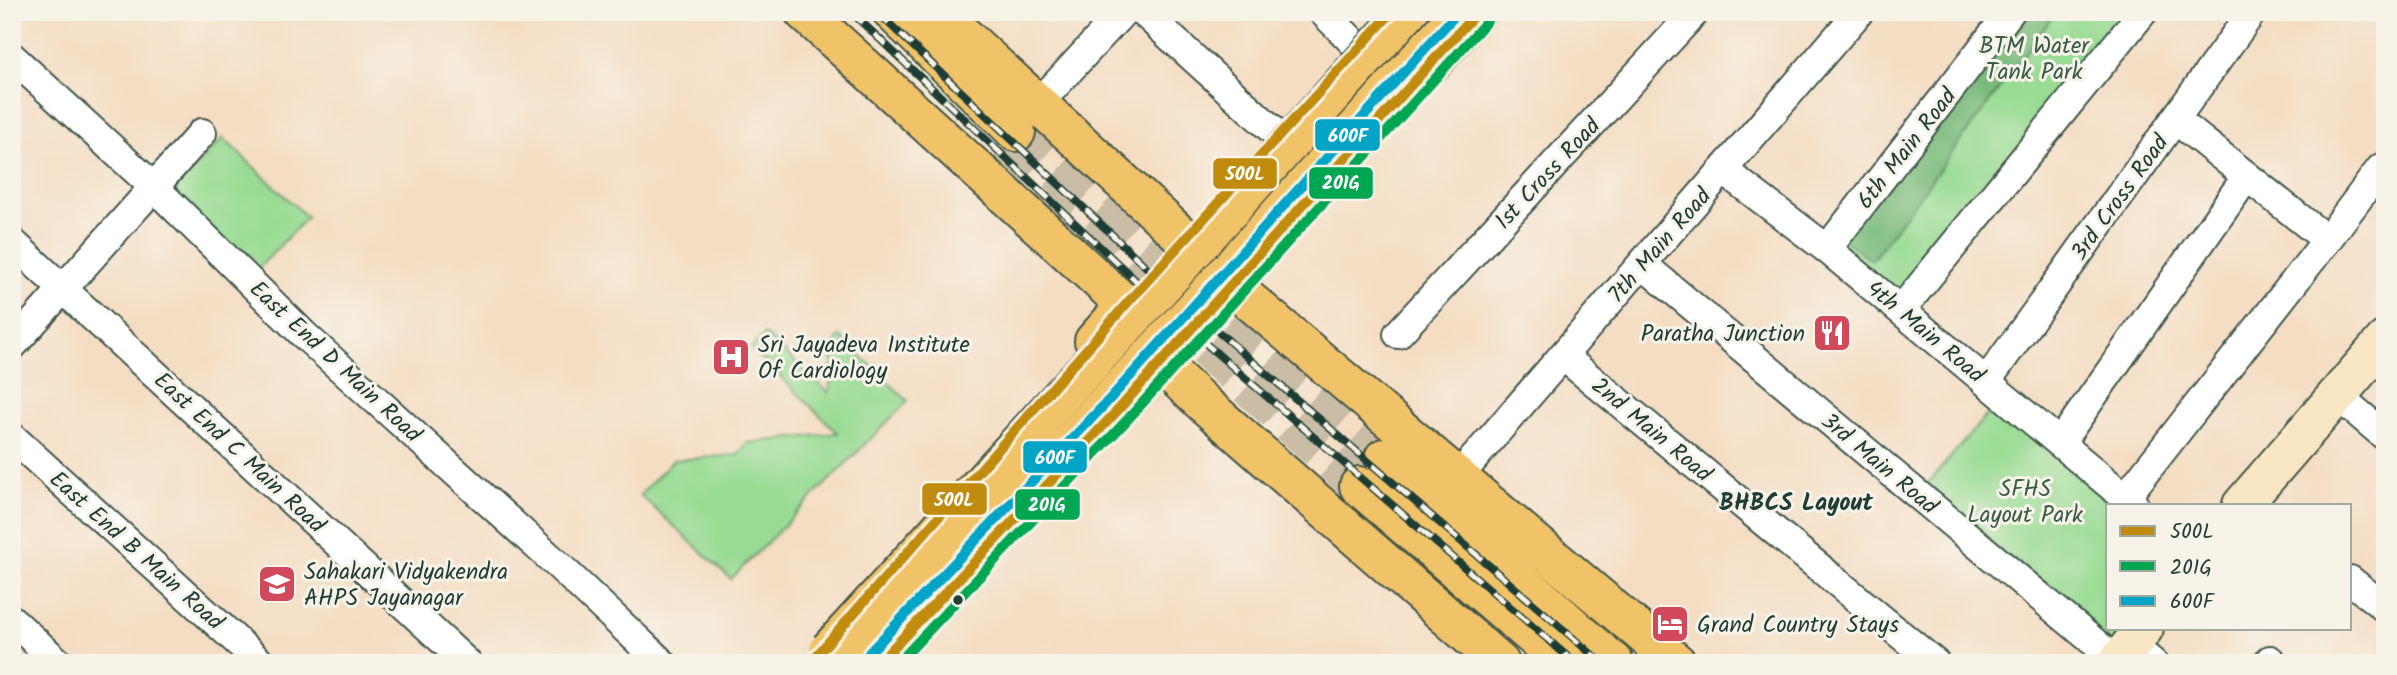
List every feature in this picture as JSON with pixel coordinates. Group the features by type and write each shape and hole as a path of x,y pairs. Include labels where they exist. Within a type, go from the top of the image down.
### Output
{"main road":[{"path":"804,12 1126,305"},
{"path":"840,12 1015,131 1186,240"},
{"path":"892,12 1015,131"},
{"path":"938,12 1015,131"},
{"path":"818,658 1126,305 1392,12"},
{"path":"818,658 1164,284 1407,12"},
{"path":"865,663 1185,318 1459,12"},
{"path":"879,663 1160,363 1477,12"},
{"path":"1231,285 1677,663"},
{"path":"1160,363 1500,663"},
{"path":"1564,663 1372,472 1614,663"}],"street":[{"path":"1015,131 1123,12"},
{"path":"1143,12 1279,136"},
{"path":"1324,12 1359,48"},
{"name":"1st Cross Road","path":"1398,334 1695,12"},
{"name":"7th Main Road","path":"1458,477 1859,12"},
{"name":"6th Main Road","path":"1827,250 2010,12"},
{"path":"1901,310 2143,12"},
{"name":"3rd Cross Road","path":"1986,382 2175,119 2244,15"},
{"name":"East End D Main Road","path":"12,57 154,187 303,334 662,663"},
{"path":"2175,119 2327,240"},
{"path":"12,346 202,133"},
{"name":"4th Main Road","path":"1723,170 1901,310 2129,501 2381,168"},
{"path":"2060,443 2247,176"},
{"name":"East End C Main Road","path":"12,242 467,663"},
{"name":"3rd Main Road","path":"1642,264 2133,652"},
{"path":"2243,504 2385,340"},
{"name":"2nd Main Road","path":"1563,356 1935,663"},
{"path":"2337,396 2385,436"},
{"name":"East End B Main Road","path":"12,437 261,663"},
{"path":"2352,582 2385,608"},
{"path":"12,620 59,663"}],"green space":[{"name":"BTM Water Tank Park","path":"2013,12 2128,12 1896,303 1830,248"},
{"path":"2018,12 2056,12 1872,260 1842,239"},
{"path":"223,138 307,217 255,272 171,193"},
{"path":"765,334 829,393 834,344 840,336 908,401 731,579 640,495 673,460 738,455 747,443 838,433 751,348"},
{"name":"SFHS Layout Park","path":"1997,403 2116,504 2106,504 2106,630 2130,630 2115,649 1923,489"}],"tunnel":[{"path":"1016,132 1384,458"},
{"path":"993,158 1359,486"}],"railway":[{"path":"851,12 1168,311 1575,663"},
{"path":"877,12 1179,298 1602,663"}],"transit line":[{"name":"500L","path":"810,663 1137,292 1392,12"},
{"name":"600F","path":"869,653 1108,401 1458,12"},
{"name":"500L","path":"879,663 1118,410 1477,12"},
{"name":"201G","path":"898,663 1128,419 1487,21"}],"place":[{"name":"Paratha Junction","path":"1832,333"},
{"name":"Sri Jayadeva Institute Of Cardiology","path":"731,357"},
{"name":"Sahakari Vidyakendra AHPS Jayanagar","path":"277,584"},
{"name":"Grand Country Stays","path":"1670,624"}],"district":[{"name":"BHBCS Layout","path":"1796,502"}]}
